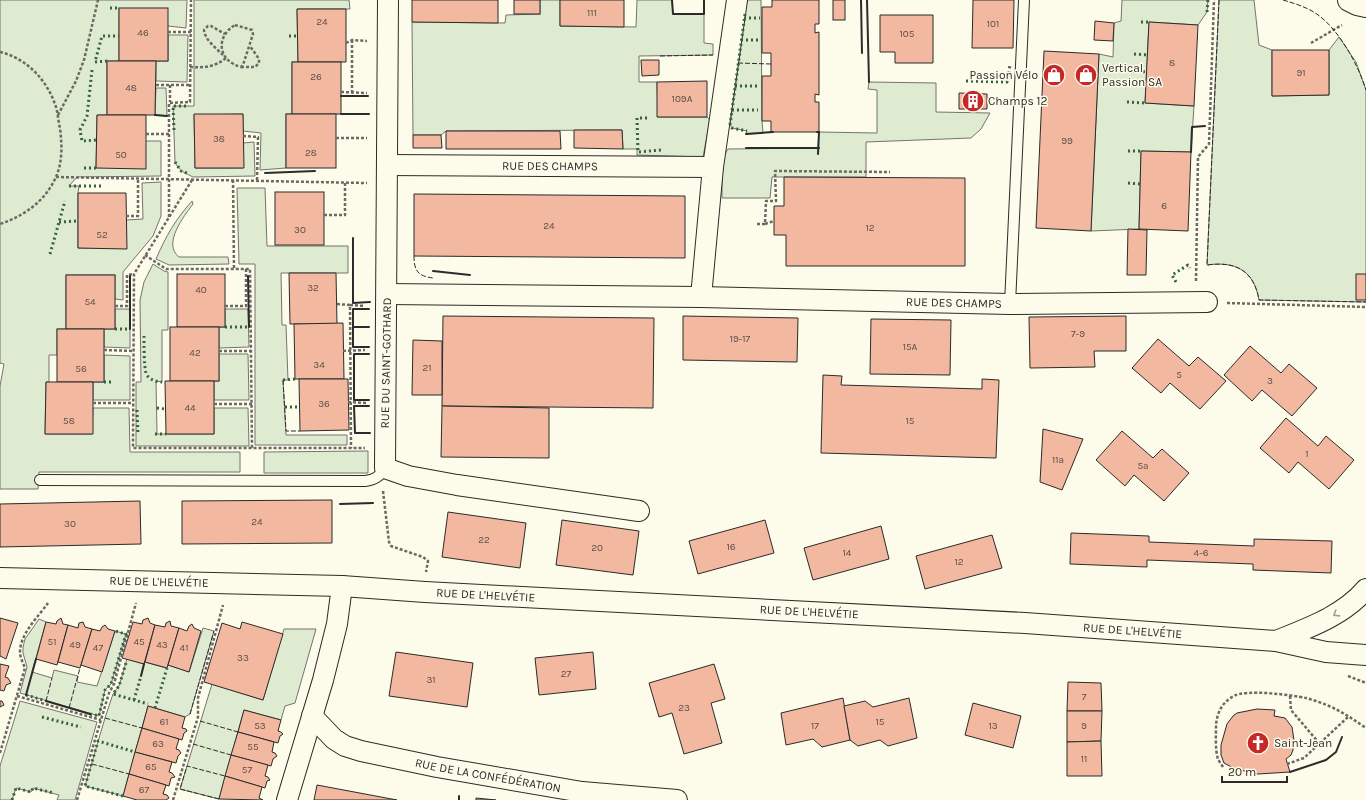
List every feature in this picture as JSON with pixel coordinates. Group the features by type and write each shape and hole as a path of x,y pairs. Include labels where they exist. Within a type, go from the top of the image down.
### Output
{"main road":[{"path":"1349,0 1366,6"}],"street":[{"name":"RUE DU SAINT-GOTHARD","path":"380,474 385,448 388,0"},
{"path":"701,297 713,167 737,0"},
{"name":"RUE DES CHAMPS","path":"387,174 713,167"},
{"name":"RUE DES CHAMPS","path":"387,294 701,297 1010,304 1201,302"},
{"path":"380,474 408,476 457,485 639,511"},
{"name":"RUE DE L'HELVÉTIE","path":"0,578 342,586 425,592 1025,623 1276,641 1326,652 1366,655"},
{"path":"287,800 337,624 342,586"},
{"name":"RUE DE L'HELVÉTIE","path":"1276,641 1320,623 1348,606 1364,592"},
{"path":"1326,652 1366,640"},
{"name":"RUE DE LA CONFÉDÉRATION","path":"312,716 334,739 345,746 360,751 437,767 582,792 677,800"}],"lane":[{"path":"1010,304 1024,0"},
{"path":"40,480 365,481 380,474"}],"path":[{"path":"58,116 76,81 84,60 98,0"},
{"path":"170,102 190,102 190,0"},
{"path":"1214,0 1209,144 1198,157 1201,302 1366,307"},
{"path":"223,55 222,43 229,28 235,25 247,28 253,32 250,45 241,67"},
{"path":"1311,43 1342,25"},
{"path":"225,34 211,26 208,26 204,30 208,40 226,58 241,67 255,68 259,63 259,60 250,45"},
{"path":"168,32 191,32"},
{"path":"352,40 352,92"},
{"path":"346,43 352,40 371,40"},
{"path":"0,52 16,57 38,74 44,81 55,104 61,135 60,166 56,178 42,199 32,208 0,224"},
{"path":"190,67 209,67 219,64 226,58"},
{"path":"156,85 190,85"},
{"path":"169,218 168,102 170,102 170,85"},
{"path":"341,92 371,92"},
{"path":"146,134 168,134"},
{"path":"243,136 258,137 257,181"},
{"path":"336,138 372,138"},
{"path":"766,224 766,201 776,201 775,171 890,172"},
{"path":"56,178 345,182 387,174"},
{"path":"126,216 138,216 138,179"},
{"path":"192,180 134,274 133,448 385,448"},
{"path":"233,180 234,269"},
{"path":"324,215 345,215 345,182"},
{"path":"757,224 766,224 774,221"},
{"path":"145,255 166,269 250,269 252,448"},
{"path":"225,306 246,306 246,269"},
{"path":"115,306 127,306 127,275 134,274"},
{"path":"337,304 370,306"},
{"path":"350,305 351,448"},
{"path":"104,350 134,351"},
{"path":"343,351 370,350"},
{"path":"219,351 251,351"},
{"path":"350,402 370,403"},
{"path":"93,403 133,403"},
{"path":"214,404 252,404"},
{"path":"380,474 384,492 389,542 391,546 423,557 428,561 426,574"},
{"path":"0,753 25,668 20,654 23,638 48,603"},
{"path":"77,800 109,693 114,684 136,604"},
{"path":"173,800 198,717 198,698 223,605"},
{"path":"1223,766 1218,759 1216,738 1217,718 1219,710 1226,701 1235,695 1244,693 1308,698 1349,716 1366,728"},
{"path":"17,696 101,720"},
{"path":"1290,696 1292,710 1319,744"},
{"path":"1287,764 1304,758 1349,716"}],"green space":[{"path":"0,0 187,0 186,28 168,26 119,8 119,61 107,61 107,115 97,115 96,168 146,141 161,141 161,176 77,177 69,186 79,186 78,248 126,248 126,220 143,219 142,183 161,182 161,216 153,236 123,272 123,300 115,299 115,275 66,275 66,329 57,329 57,355 49,355 49,382 46,382 45,434 92,434 93,408 129,408 130,452 240,452 240,472 39,472 38,489 0,489 0,386 4,364 0,363"},
{"path":"194,0 349,0 350,9 297,9 298,62 292,62 292,114 286,114 286,168 260,170 261,133 243,131 243,114 194,115 195,168 243,168 243,143 254,142 255,176 193,177 178,168 175,162 173,106 194,106"},
{"path":"540,0 560,0 560,26 636,27 637,0 672,0 673,14 704,14 704,43 713,44 713,55 639,56 639,82 657,82 658,117 707,117 710,120 703,157 637,155 637,149 623,149 622,130 446,131 441,135 413,135 412,22 505,23 506,15 540,14"},
{"path":"747,0 761,0 763,133 746,134 747,131 732,128 730,125"},
{"path":"1122,0 1208,0 1207,12 1198,25 1149,22 1145,103 1194,106 1191,152 1141,151 1139,229 1091,231 1099,54 1113,57 1114,23 1121,21"},
{"path":"1219,0 1254,0 1259,45 1272,50 1272,96 1329,95 1329,50 1339,37 1356,62 1366,90 1366,302 1259,300 1253,281 1242,270 1234,266 1217,264 1207,265"},
{"path":"168,35 188,35 187,82 156,81 156,61 168,61"},
{"path":"869,82 936,83 936,112 990,113 981,129 971,138 866,142 866,177 772,177 770,198 722,198 722,159 728,149 818,148 819,132 877,133 877,90 868,89"},
{"path":"156,88 166,88 167,116 155,115"},
{"path":"237,188 265,188 267,246 348,246 348,273 281,273 282,325 286,325 288,380 283,380 286,435 347,435 347,445 255,445 255,264 239,264"},
{"path":"192,201 193,204 176,230 173,245 174,251 179,257 228,257 229,264 169,265 156,259 171,228"},
{"path":"153,264 168,272 168,330 162,330 162,382 156,381 157,434 214,434 214,408 248,408 249,446 136,446 136,382 141,382 140,300 144,282"},
{"path":"115,309 130,309 130,348 104,347 104,329 115,329"},
{"path":"225,309 248,309 249,347 219,348 219,327 225,327"},
{"path":"219,354 248,354 249,400 214,400 214,381 219,381"},
{"path":"104,355 130,356 130,400 93,400 93,382 104,382"},
{"path":"368,451 368,473 264,473 264,452"},
{"path":"39,619 46,622 32,672 52,678 54,670 78,676 77,682 97,686 115,631 126,634 111,684 105,690 99,716 20,693 27,667 23,653 25,639"},
{"path":"203,628 214,631 190,714 185,717 148,706 123,796 85,786 105,718 113,694 119,686 127,659 166,668 168,665 189,672"},
{"path":"284,629 316,629 295,703 285,706 281,720 244,710 219,799 180,789 212,684 263,700"},
{"path":"20,701 97,722 75,800 57,800 59,795 33,788 31,792 16,788 12,800 0,800 0,766"}],"building":[{"path":"412,0 498,0 498,23 412,22"},
{"path":"514,0 540,0 540,14 514,14"},
{"path":"560,0 624,0 624,27 560,26"},
{"path":"772,0 819,0 819,24 815,24 815,33 819,32 819,95 815,94 815,102 819,102 819,132 771,132 771,121 762,121 762,76 771,76 771,53 762,53 762,7 772,7"},
{"path":"833,0 845,0 845,20 833,20"},
{"path":"973,0 1014,0 1013,48 972,48"},
{"path":"119,8 168,8 168,61 119,61"},
{"path":"297,9 346,9 346,62 298,62"},
{"path":"880,15 933,15 933,63 895,63 895,52 880,52"},
{"path":"1095,21 1114,23 1113,41 1094,40"},
{"path":"1149,22 1198,25 1194,106 1145,103"},
{"path":"1272,50 1329,50 1329,95 1272,96"},
{"path":"1044,51 1099,54 1091,231 1036,228"},
{"path":"641,60 659,60 659,75 642,76"},
{"path":"107,61 156,61 155,115 107,115"},
{"path":"292,62 341,62 341,114 292,114"},
{"path":"707,81 707,117 657,117 657,82"},
{"name":"Champs 12","path":"959,93 987,94 987,109 959,109"},
{"path":"194,114 243,114 244,168 195,168"},
{"path":"286,114 336,114 336,168 286,168"},
{"path":"97,115 146,115 146,169 96,168"},
{"path":"574,130 622,130 623,149 574,148"},
{"path":"446,131 560,131 561,149 446,149"},
{"path":"413,135 441,135 442,148 413,148"},
{"path":"1141,151 1191,152 1188,231 1139,229"},
{"path":"784,177 965,178 965,266 786,266 786,235 774,235 774,206 784,206"},
{"path":"275,192 324,192 324,245 275,245"},
{"path":"78,193 126,193 127,249 78,248"},
{"path":"414,194 685,196 685,258 414,256"},
{"path":"1128,229 1147,230 1146,275 1127,275"},
{"path":"289,273 336,273 337,324 290,324"},
{"path":"177,274 225,274 225,327 177,327"},
{"path":"1356,274 1366,274 1366,300 1356,300"},
{"path":"66,275 115,275 115,329 66,329"},
{"path":"443,316 654,318 653,408 442,406"},
{"path":"683,316 798,318 797,362 683,360"},
{"path":"1126,316 1126,351 1094,351 1095,367 1030,368 1029,317"},
{"path":"871,319 951,320 950,375 870,374"},
{"path":"343,323 344,379 295,379 294,324"},
{"path":"170,327 219,327 219,381 170,381"},
{"path":"57,329 104,329 104,382 57,382"},
{"path":"1158,339 1189,366 1198,357 1226,381 1200,409 1170,383 1161,393 1132,368"},
{"path":"413,340 442,341 442,395 412,395"},
{"path":"1250,346 1281,373 1289,364 1317,388 1292,416 1262,390 1252,401 1224,375"},
{"path":"823,375 842,376 841,385 982,389 982,379 999,380 996,458 821,453"},
{"path":"299,379 348,379 349,430 300,431"},
{"path":"165,381 214,381 214,434 166,434"},
{"path":"46,382 93,382 93,434 45,434"},
{"path":"442,406 549,408 549,458 441,457"},
{"path":"1286,418 1318,446 1326,436 1354,460 1329,489 1298,462 1289,473 1260,448"},
{"path":"1043,429 1083,439 1062,490 1040,482"},
{"path":"1122,431 1153,458 1162,449 1189,473 1164,501 1134,475 1125,486 1096,460"},
{"path":"332,500 332,543 182,544 182,501"},
{"path":"140,501 141,544 0,547 0,504"},
{"path":"448,512 526,523 520,568 442,557"},
{"path":"562,520 639,531 633,575 556,565"},
{"path":"765,520 774,553 698,574 689,541"},
{"path":"881,526 889,559 813,580 804,548"},
{"path":"1071,533 1149,536 1149,542 1254,546 1254,539 1332,541 1331,573 1253,570 1253,564 1147,560 1147,567 1070,564"},
{"path":"992,535 1002,568 925,589 916,556"},
{"path":"0,618 18,623 6,659 0,656"},
{"path":"61,618 63,624 68,625 57,665 36,659 46,622 56,624"},
{"path":"148,618 150,623 155,625 144,664 122,658 133,622 142,624 143,620"},
{"path":"170,621 171,626 179,628 167,668 145,662 155,625 165,627 166,623"},
{"path":"83,622 85,627 92,629 80,668 58,662 68,625 78,628 79,623"},
{"path":"242,622 283,634 263,700 204,682 222,623 240,629"},
{"path":"192,624 194,628 201,631 189,672 168,665 179,628 187,631 189,626"},
{"path":"105,625 108,629 115,631 102,672 81,665 92,629 100,631"},
{"path":"396,652 473,663 467,707 389,696"},
{"path":"593,652 596,689 539,695 535,658"},
{"path":"0,664 9,666 5,677 8,678 11,683 6,685 4,691 0,690"},
{"path":"714,664 725,699 711,703 722,743 684,754 672,713 659,717 649,683"},
{"path":"1068,682 1101,683 1102,711 1067,711"},
{"path":"843,698 850,740 822,747 813,739 786,745 781,713"},
{"path":"909,698 917,738 888,746 880,740 858,746 850,740 844,706 865,701 873,707"},
{"path":"0,701 2,701 4,705 0,707"},
{"path":"973,703 1021,716 1013,748 965,735"},
{"path":"148,706 185,717 182,728 186,729 187,731 184,733 182,740 142,728"},
{"name":"Saint-Jean","path":"1257,709 1275,710 1274,716 1285,718 1292,727 1294,740 1293,750 1291,755 1286,759 1290,772 1258,774 1235,769 1224,763 1221,755 1221,745 1227,724 1237,713"},
{"path":"244,710 281,720 278,731 283,734 280,736 278,743 238,732"},
{"path":"1067,711 1102,711 1101,741 1067,742"},
{"path":"142,728 179,739 176,749 181,753 178,756 176,763 135,752"},
{"path":"238,732 274,742 272,752 277,756 273,759 271,766 231,755"},
{"path":"1101,741 1102,776 1067,776 1067,742"},
{"path":"135,752 172,762 169,772 175,777 171,778 169,786 129,774"},
{"path":"231,755 268,765 265,776 270,780 267,781 265,788 225,776"},
{"path":"129,774 166,785 163,794 167,795 169,798 166,800 137,800 123,796"},
{"path":"225,776 262,787 259,798 263,800 219,799"},
{"path":"317,785 397,800 314,800"},
{"path":"476,798 496,800 476,800"}],"hedge":[{"path":"1207,12 1208,0"},
{"path":"110,8 119,8"},
{"path":"745,14 730,125 732,128 747,131"},
{"path":"744,18 760,18"},
{"path":"1141,22 1149,22"},
{"path":"107,61 95,62 102,36 119,36"},
{"path":"289,36 298,36"},
{"path":"741,40 760,40"},
{"path":"1134,54 1148,55"},
{"path":"966,81 1007,82 1010,65"},
{"path":"92,70 87,116 80,130 82,141 97,140"},
{"path":"1133,71 1147,72"},
{"path":"735,86 760,86"},
{"path":"1127,102 1145,103"},
{"path":"174,130 173,106 189,106"},
{"path":"732,110 758,110"},
{"path":"647,118 637,118 638,152 661,150"},
{"path":"1128,151 1141,151"},
{"path":"175,162 181,171 189,174"},
{"path":"84,168 96,168"},
{"path":"1128,183 1140,184"},
{"path":"69,186 102,186"},
{"path":"50,254 65,201"},
{"path":"59,222 78,221"},
{"path":"1176,282 1172,275 1188,265 1190,268"},
{"path":"225,327 249,327"},
{"path":"115,329 130,329"},
{"path":"144,336 144,361 146,373 152,380 162,382"},
{"path":"283,380 295,379"},
{"path":"104,382 114,382"},
{"path":"285,407 299,407"},
{"path":"157,408 165,409"},
{"path":"137,410 138,435"},
{"path":"155,434 166,434"},
{"path":"90,714 99,716 105,690 111,684 126,634 115,631"},
{"path":"126,663 119,686 113,694 148,704"},
{"path":"155,708 167,668"},
{"path":"134,700 141,676"},
{"path":"26,695 46,701"},
{"path":"42,717 81,727"},
{"path":"123,796 85,786 98,741 135,752"},
{"path":"12,800 16,788 31,792 33,788 54,793"}],"fence":[{"path":"1219,0 1207,265 1217,264 1234,266 1242,270 1253,281 1259,300 1366,302"},
{"path":"1283,0 1312,11 1330,26 1338,35 1352,57 1366,90"},
{"path":"660,56 713,55"},
{"path":"738,63 771,64"},
{"path":"414,256 415,265 418,272 424,276 433,278"},
{"path":"283,380 286,431 300,431"},
{"path":"190,714 214,631"},
{"path":"69,708 80,668"},
{"path":"46,701 52,678"},
{"path":"105,718 142,728"},
{"path":"200,721 238,732"},
{"path":"193,744 231,755"},
{"path":"92,764 129,774"},
{"path":"219,799 180,789 187,766 225,776"}],"wall":[{"path":"672,0 673,14 704,14 704,0"},
{"path":"861,0 862,53"},
{"path":"867,0 869,82"},
{"path":"341,96 368,96"},
{"path":"341,114 369,114"},
{"path":"155,115 167,116"},
{"path":"1191,152 1192,127 1205,126"},
{"path":"746,134 773,132"},
{"path":"817,132 819,132 818,154"},
{"path":"746,148 819,148"},
{"path":"265,173 315,171"},
{"path":"353,238 353,303 370,302"},
{"path":"433,271 470,275"},
{"path":"130,276 130,329"},
{"path":"248,276 249,327"},
{"path":"369,309 353,309 353,347 369,347"},
{"path":"353,327 369,327"},
{"path":"369,354 354,354 354,400 369,400"},
{"path":"369,406 354,406 355,433 370,433"},
{"path":"340,504 373,503"},
{"path":"26,695 36,659"},
{"path":"141,676 144,664"},
{"path":"46,701 90,714"},
{"path":"1290,772 1326,760 1336,752 1342,737"}],"place":[{"name":"Passion Vélo","path":"1054,75"},
{"name":"Vertical Passion SA","path":"1086,75"},
{"name":"Champs 12","path":"973,101"},
{"name":"Saint-Jean","path":"1258,743"}]}
